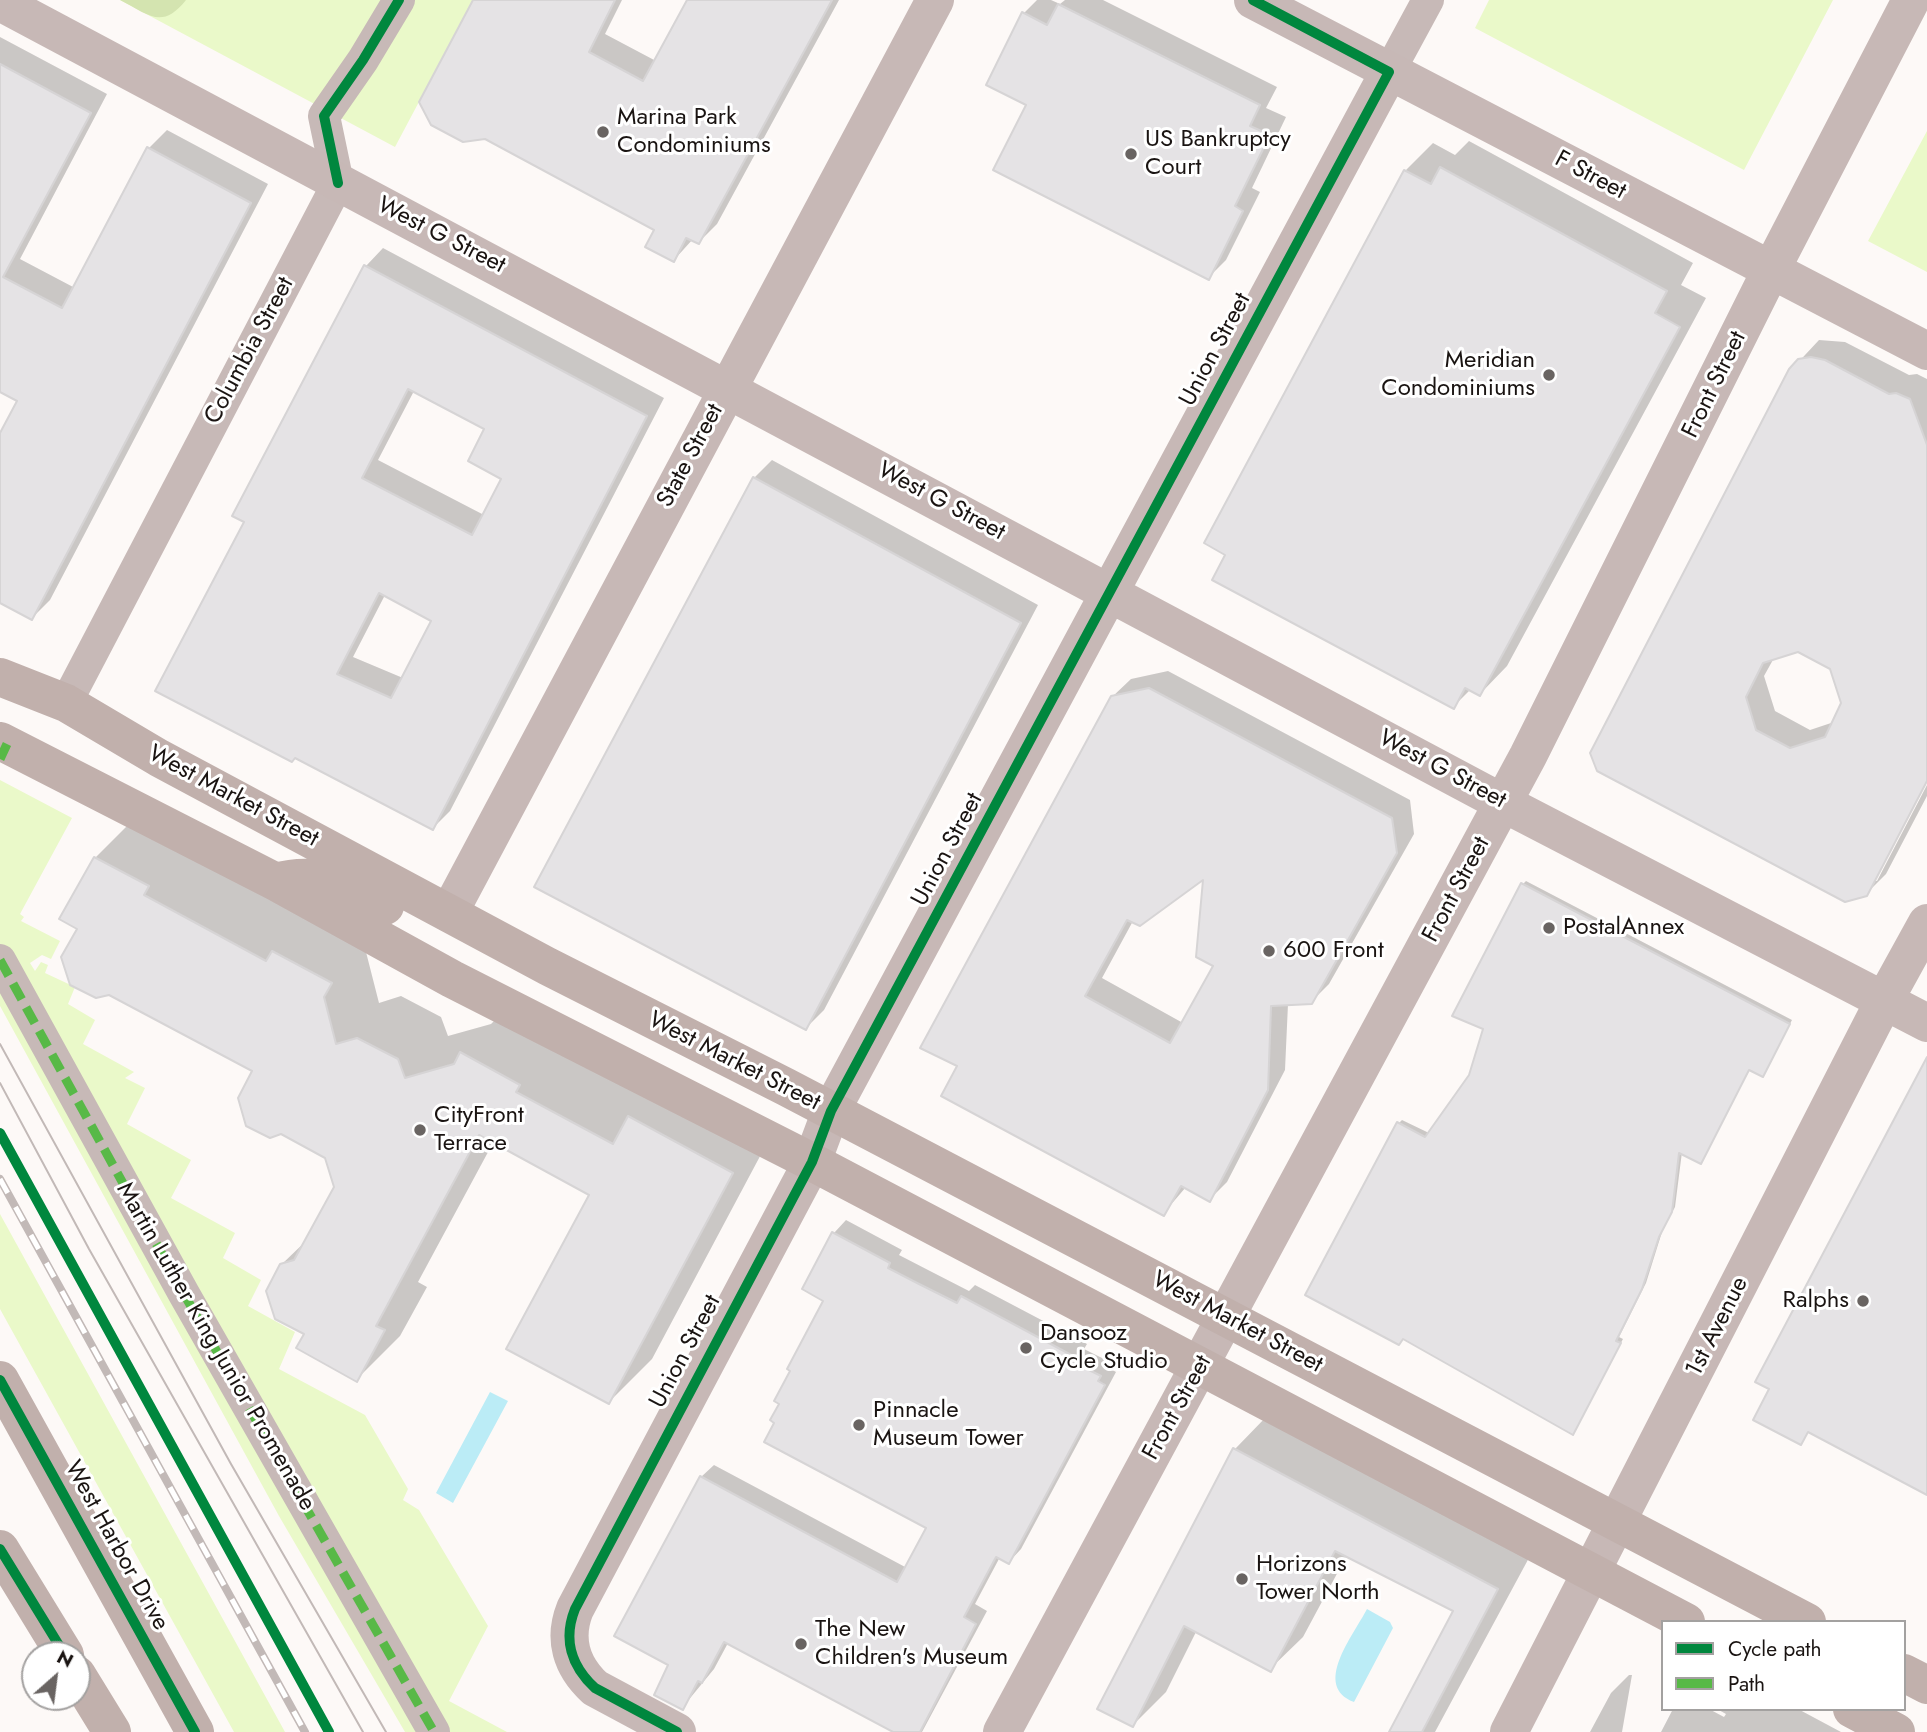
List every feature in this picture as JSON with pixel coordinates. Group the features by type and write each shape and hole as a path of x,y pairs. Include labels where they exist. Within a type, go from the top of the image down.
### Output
{"main road":[{"name":"State Street","path":"449,913 934,0"},
{"name":"F Street","path":"1252,0 1927,351"},
{"name":"Front Street","path":"1002,1732 1503,803 1575,665 1771,270 1911,0"},
{"name":"West G Street","path":"0,2 1503,803 1927,1023"},
{"name":"Union Street","path":"677,1732 595,1688 584,1678 568,1641 569,1624 812,1162 831,1111 1389,72"},
{"name":"West Market Street","path":"0,677 66,703 159,758 517,949 1803,1620"},
{"path":"2,748 276,882 396,948 812,1162 1682,1620"},
{"path":"276,882 298,876 325,878 386,906 430,914 449,913"},
{"name":"1st Avenue","path":"1509,1732 1884,1001 1927,923"},
{"path":"396,948 421,938 453,940 488,953 517,949"},
{"name":"West Harbor Drive","path":"0,1380 195,1732"},
{"path":"0,1549 56,1641"},
{"path":"1906,1674 1927,1685"},
{"path":"91,1698 112,1732"},
{"path":"1856,1711 1896,1732"}],"street":[{"path":"338,183 324,116 363,60 399,0"},
{"name":"Union Street","path":"1389,72 1428,0"},
{"name":"Columbia Street","path":"66,703 338,183"},
{"name":"Martin Luther King Junior Promenade","path":"0,960 184,1294 435,1732"}],"green space":[{"path":"120,0 473,0 395,147"},
{"path":"120,0 186,0 170,15 155,17"},
{"path":"1489,0 1833,0 1744,170 1475,28"},
{"path":"1927,131 1927,272 1868,241"},
{"path":"0,780 72,818 20,914 24,917 21,921 60,941 51,959 42,955 30,963 35,971 41,962 48,965 45,973 75,987 68,1004 95,1020 83,1044 134,1072 125,1078 145,1088 127,1124 191,1160 171,1198 235,1233 223,1258 261,1280 248,1306 295,1332 279,1369 365,1415 408,1489 403,1500 419,1510 488,1626 449,1701 507,1732 405,1732 279,1516 0,1006"},
{"path":"0,1214 285,1732 234,1732 0,1309"}],"water":[{"path":"490,1392 508,1401 453,1503 436,1493"},
{"path":"1367,1609 1390,1622 1393,1628 1354,1702 1342,1695 1336,1685 1336,1673 1339,1660"}],"building":[{"name":"Marina Park Condominiums","path":"473,0 615,0 589,52 643,81 687,0 832,0 699,244 686,238 674,262 645,247 654,230 485,139 463,142 431,125 419,102"},
{"name":"US Bankruptcy Court","path":"1058,4 1260,105 1250,126 1270,135 1235,206 1243,211 1209,280 993,170 1026,105 986,85 1022,12 1047,25"},
{"path":"0,64 91,113 3,277 62,308 147,147 251,203 32,620 0,603 0,433 17,401 0,392"},
{"path":"1440,167 1667,291 1655,313 1680,327 1480,696 1465,688 1454,709 1212,580 1225,555 1204,543 1404,170 1431,184"},
{"path":"364,265 647,416 433,830 295,758 292,762 155,691 244,522 232,516","holes":["408,389 484,429 468,461 501,479 472,535 362,478","379,593 431,621 391,698 337,674"]},
{"path":"1811,357 1825,360 1889,394 1896,393 1910,399 1927,445 1927,781 1867,896 1845,902 1597,771 1590,753 1789,369 1798,359","holes":["1798,652 1830,669 1841,703 1825,737 1790,748 1756,730 1746,697 1763,663"]},
{"path":"753,477 1021,623 806,1030 534,887"},
{"name":"600 Front","path":"1149,688 1392,818 1397,853 1312,1004 1271,1006 1268,1090 1210,1202 1181,1186 1164,1216 941,1096 957,1066 920,1048 1111,696","holes":["1203,880 1196,957 1213,966 1170,1043 1085,996 1127,920 1140,926"]},
{"name":"CityFront Terrace","path":"94,857 149,886 144,895 266,961 272,951 332,983 324,997 336,1044 357,1038 398,1059 405,1078 454,1064 460,1052 520,1085 516,1092 613,1144 628,1116 733,1173 609,1404 506,1349 589,1195 479,1135 376,1326 385,1330 357,1382 296,1348 304,1334 275,1319 266,1291 280,1264 294,1260 334,1187 325,1158 281,1134 270,1138 246,1126 238,1098 252,1071 109,995 96,998 70,985 61,957 77,929 59,919"},
{"path":"1521,883 1790,1024 1763,1077 1749,1070 1701,1164 1679,1153 1672,1212 1659,1237 1642,1289 1616,1341 1621,1343 1573,1435 1403,1339 1399,1345 1305,1295 1397,1122 1425,1137 1469,1075 1483,1029 1452,1016"},
{"name":"Ralphs","path":"1927,1057 1927,1495 1808,1432 1801,1445 1753,1420 1769,1389 1755,1382"},
{"path":"832,1232 890,1263 888,1268 917,1283 957,1303 961,1296 1075,1357 1073,1362 1101,1376 1098,1381 1105,1385 1009,1564 996,1557 964,1617 976,1624 920,1732 893,1732 724,1642 702,1683 698,1681 683,1710 654,1695 668,1665 614,1636 700,1476 897,1582 926,1528 764,1442 774,1423 770,1420 779,1404 774,1401 790,1371 787,1369 823,1301 802,1289"},
{"path":"1233,1448 1498,1589 1422,1732 1389,1732 1453,1611 1335,1551 1271,1672 1184,1626 1133,1727 1097,1709"}],"tram line":[{"path":"0,1044 231,1464 386,1732"},
{"path":"0,1083 89,1249 363,1732"}],"railway":[{"path":"0,1179 305,1732"}],"marked path":[{"path":"0,759 7,744"},
{"path":"0,960 184,1294 434,1732"}],"cycle path":[{"path":"338,183 324,116 363,60 399,0"},
{"path":"677,1732 595,1688 587,1680 575,1661 570,1641 571,1620 575,1609 812,1162 831,1111 1389,72 1253,0"},
{"path":"0,1133 329,1732"},
{"path":"0,1380 195,1732"},
{"path":"0,1549 56,1641"}],"place":[{"name":"Marina Park Condominiums","path":"603,132"},
{"name":"US Bankruptcy Court","path":"1131,154"},
{"name":"Meridian Condominiums","path":"1549,375"},
{"name":"PostalAnnex","path":"1549,928"},
{"name":"600 Front","path":"1269,951"},
{"name":"CityFront Terrace","path":"420,1130"},
{"name":"Ralphs","path":"1863,1301"},
{"name":"Dansooz Cycle Studio","path":"1026,1348"},
{"name":"Pinnacle Museum Tower","path":"859,1425"},
{"name":"Horizons Tower North","path":"1242,1579"},
{"name":"The New Children's Museum","path":"801,1644"}]}
